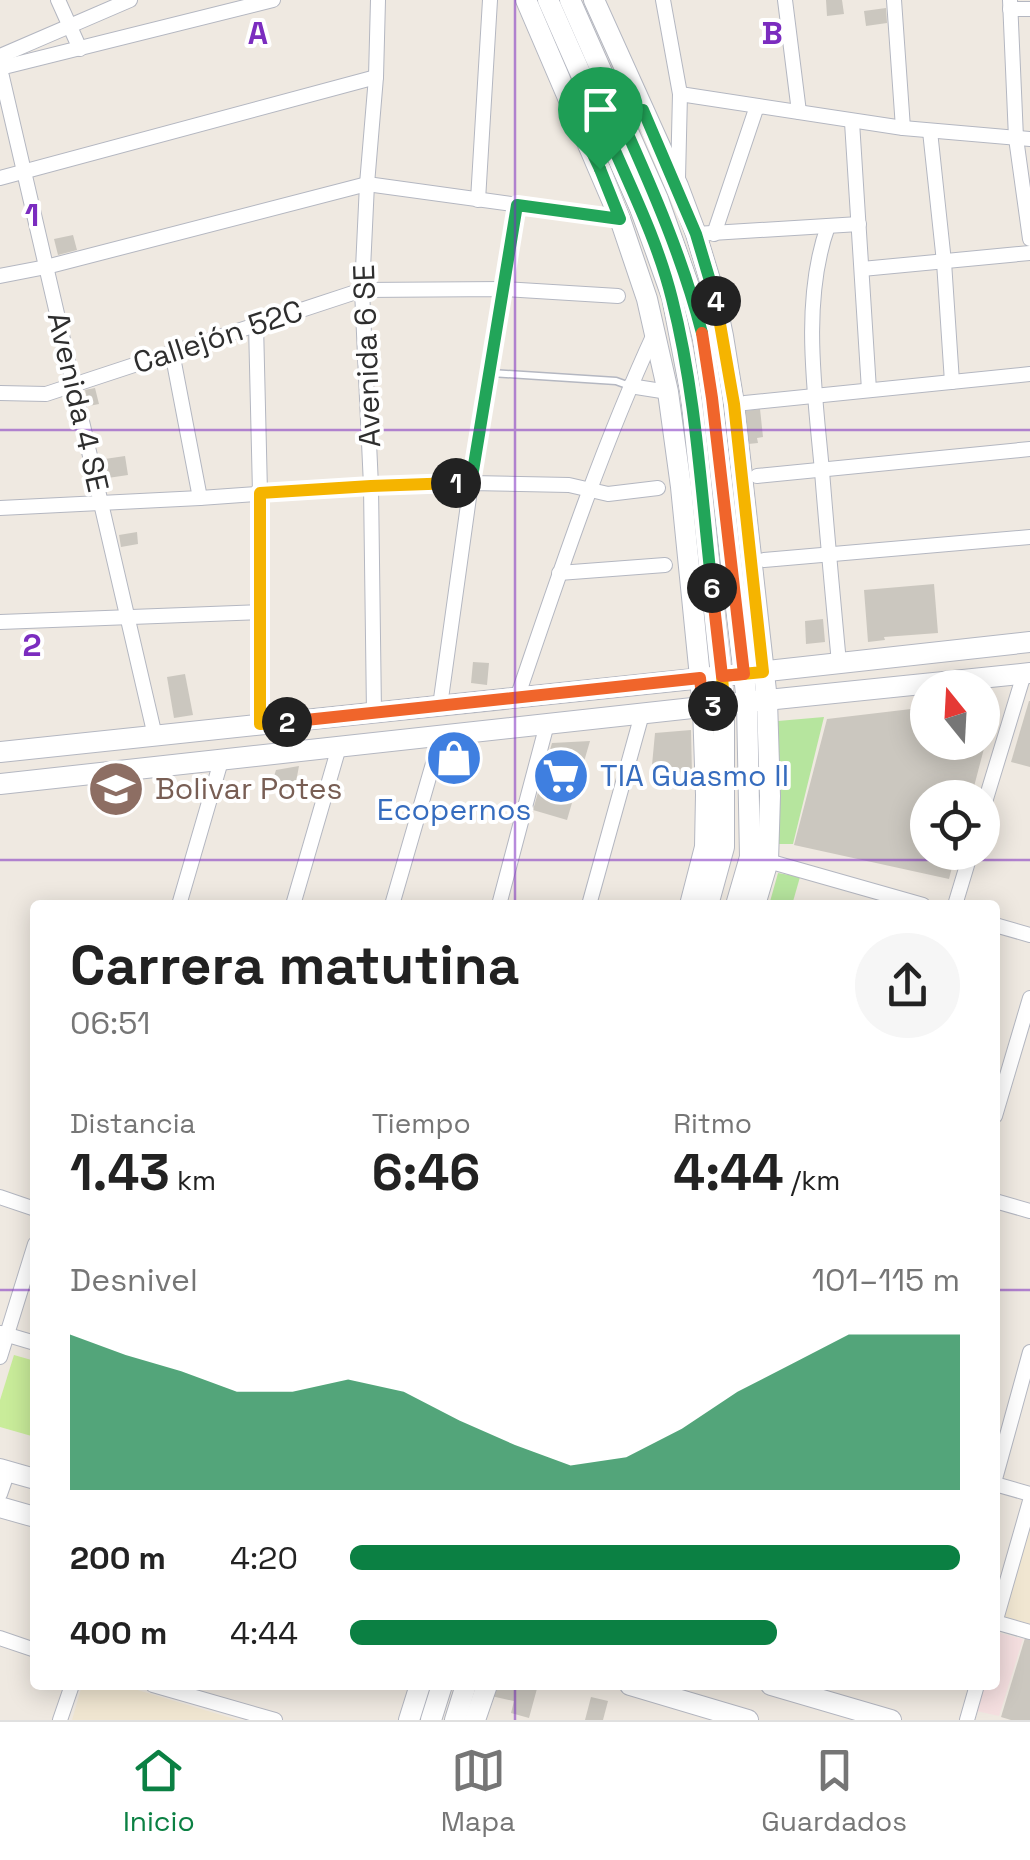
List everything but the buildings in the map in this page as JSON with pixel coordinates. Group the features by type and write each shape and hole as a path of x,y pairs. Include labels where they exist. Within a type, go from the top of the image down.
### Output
{"main road":[{"path":"526,0 606,133 658,199 692,295 713,337 734,404 734,691 724,847 709,900"},
{"path":"548,0 640,208 672,297 691,395 684,434"},
{"path":"570,0 606,133 620,219 647,299 668,392 684,434 734,691 750,856 737,900"},
{"path":"594,0 678,186 705,234 714,294 713,337"},
{"path":"606,133 643,110"},
{"path":"0,784 642,714 839,663 1030,642"},
{"path":"0,752 440,706 520,708 1028,671"},
{"path":"734,691 770,796 768,861 757,900"},
{"path":"691,900 705,846 706,795 734,691"},
{"path":"4,1470 30,1478"},
{"path":"0,1508 30,1516"},
{"path":"408,1720 418,1690"},
{"path":"431,1720 440,1690"},
{"path":"455,1720 464,1690"},
{"path":"475,1720 485,1690"},
{"path":"644,1690 711,1715 748,1720"},
{"path":"788,1690 891,1720"}],"street":[{"path":"58,0 80,48"},
{"path":"0,56 130,0"},
{"path":"0,68 273,0"},
{"name":"Avenida 6 SE","path":"374,713 371,486 362,290 378,0"},
{"path":"478,200 490,0"},
{"path":"662,0 680,94 678,186"},
{"path":"784,0 799,112"},
{"path":"894,0 903,128"},
{"path":"1030,10 1010,5 1030,238"},
{"name":"Avenida 4 SE","path":"0,68 155,736"},
{"path":"0,178 376,77"},
{"path":"680,94 852,122 1023,139"},
{"path":"757,106 705,234 859,224"},
{"path":"852,122 869,390"},
{"path":"930,131 952,382"},
{"path":"0,276 367,184 620,219"},
{"path":"440,706 471,483 517,205"},
{"path":"828,226 813,290 815,396 839,663"},
{"path":"862,269 1030,253"},
{"name":"Callejón 52C","path":"0,393 46,394 362,290 504,288 618,296"},
{"path":"256,324 260,724"},
{"path":"520,708 559,573 654,332"},
{"path":"172,352 200,498"},
{"path":"745,403 1030,374"},
{"path":"630,386 668,392"},
{"path":"757,476 1030,450"},
{"path":"0,508 371,486 569,485 614,494 658,488"},
{"path":"764,560 1030,537"},
{"path":"559,573 665,564"},
{"path":"0,622 261,612"},
{"path":"992,780 1028,671"},
{"path":"591,900 642,714"},
{"path":"499,900 547,724"},
{"path":"393,900 441,736"},
{"path":"294,900 339,747"},
{"path":"180,900 222,760"},
{"path":"768,861 874,898"},
{"path":"957,900 966,870"},
{"path":"1000,927 1030,936"},
{"path":"1000,1099 1030,998"},
{"path":"0,1197 30,1206"},
{"path":"1000,1202 1030,1211"},
{"path":"0,1357 3,1334 30,1258"},
{"path":"3,1334 30,1342"},
{"path":"1000,1463 1030,1352"},
{"path":"0,1494 4,1470"},
{"path":"1000,1483 1030,1498 1000,1604"},
{"path":"1000,1623 1030,1632"},
{"path":"0,1638 30,1648"},
{"path":"60,1720 70,1690"},
{"path":"170,1690 274,1720"},
{"path":"967,1720 976,1690"}],"lane":[{"path":"489,373 616,381 630,386"},
{"path":"504,720 520,708"},
{"path":"0,776 464,724"}],"shaded area":[{"path":"1030,1524 1030,1627 1002,1619"},
{"path":"1000,1633 1023,1639 999,1716 972,1710 978,1690 1000,1690"},
{"path":"81,1690 138,1690 238,1720 72,1720"}],"green space":[{"path":"824,717 793,844 777,844 778,721"},
{"path":"778,873 800,877 793,900 770,900"},
{"path":"14,1355 30,1360 30,1436 0,1427 0,1400"}],"place":[{"name":"Ecopernos","path":"454,758"},
{"name":"TIA Guasmo II","path":"561,776"},
{"name":"Bolivar Potes","path":"116,789"}],"route":[{"path":"600,169 588,144 608,135 672,297 691,395 722,676 744,674 703,339 658,199 622,121 643,110 696,234 724,336 763,672 744,674 722,676 724,704 703,707 700,678 260,724 260,493 471,483 517,205 620,219 600,169"}]}
